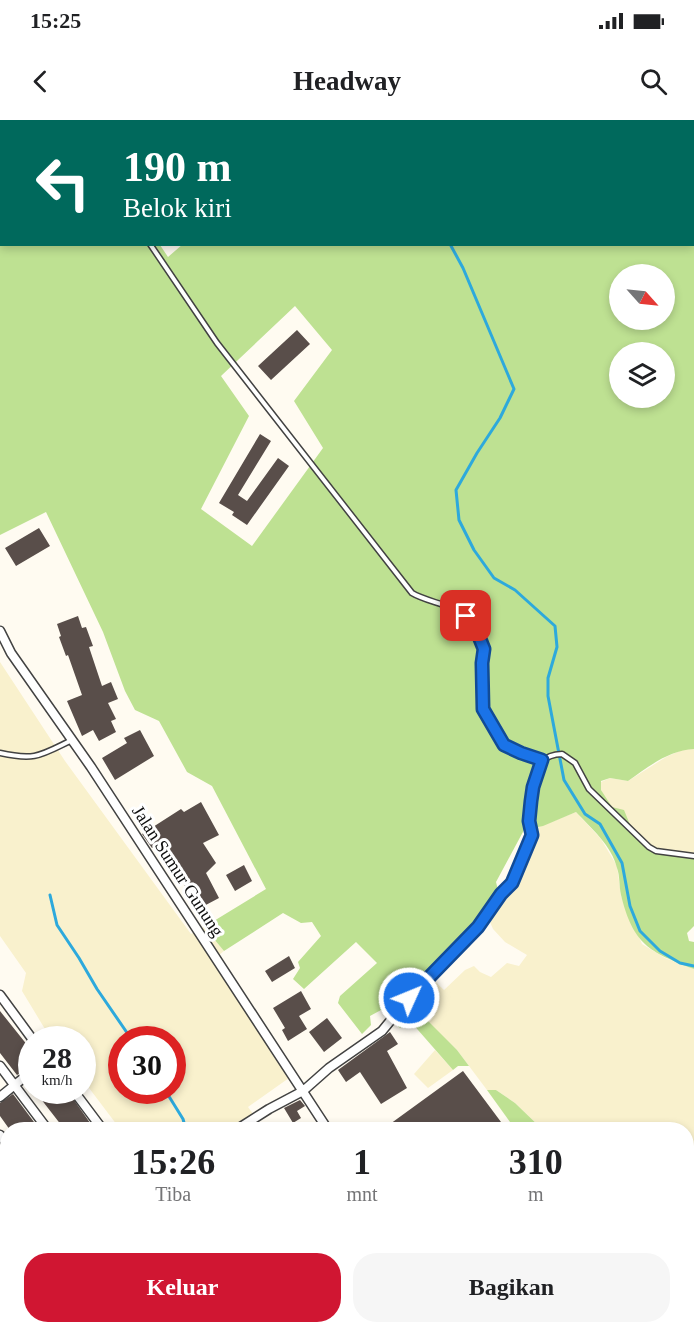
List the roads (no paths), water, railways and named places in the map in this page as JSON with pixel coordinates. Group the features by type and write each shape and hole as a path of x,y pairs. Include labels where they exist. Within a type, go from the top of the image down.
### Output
{"street":[{"name":"Jalan Sumur Gunung","path":"0,631 11,653 72,740 323,1122"},
{"path":"249,1122 303,1091 329,1068 382,1031 409,998 478,927 501,894 512,883 532,835 529,814 533,787"},
{"path":"0,995 23,1026"},
{"path":"0,1066 42,1122"},
{"path":"0,1097 18,1082"},
{"path":"84,1104 97,1122"}],"lane":[{"path":"151,246 217,343 412,593 423,600 466,616 478,634 484,649 483,709 504,745 542,760"},
{"path":"0,753 23,758 40,755 72,740"},
{"path":"533,787 542,760 551,754 562,754 576,763 589,789 649,847 656,851 694,856"}],"waterway":[{"path":"451,246 463,268 514,389 500,418 456,490 459,520 474,550 494,578 515,590 555,626 557,647 548,678 548,696 564,780 585,814 600,824 622,863 630,906 640,931 660,951 680,963 694,966"},
{"path":"50,895 57,925 122,1026"},
{"path":"174,1104 184,1122"}]}
